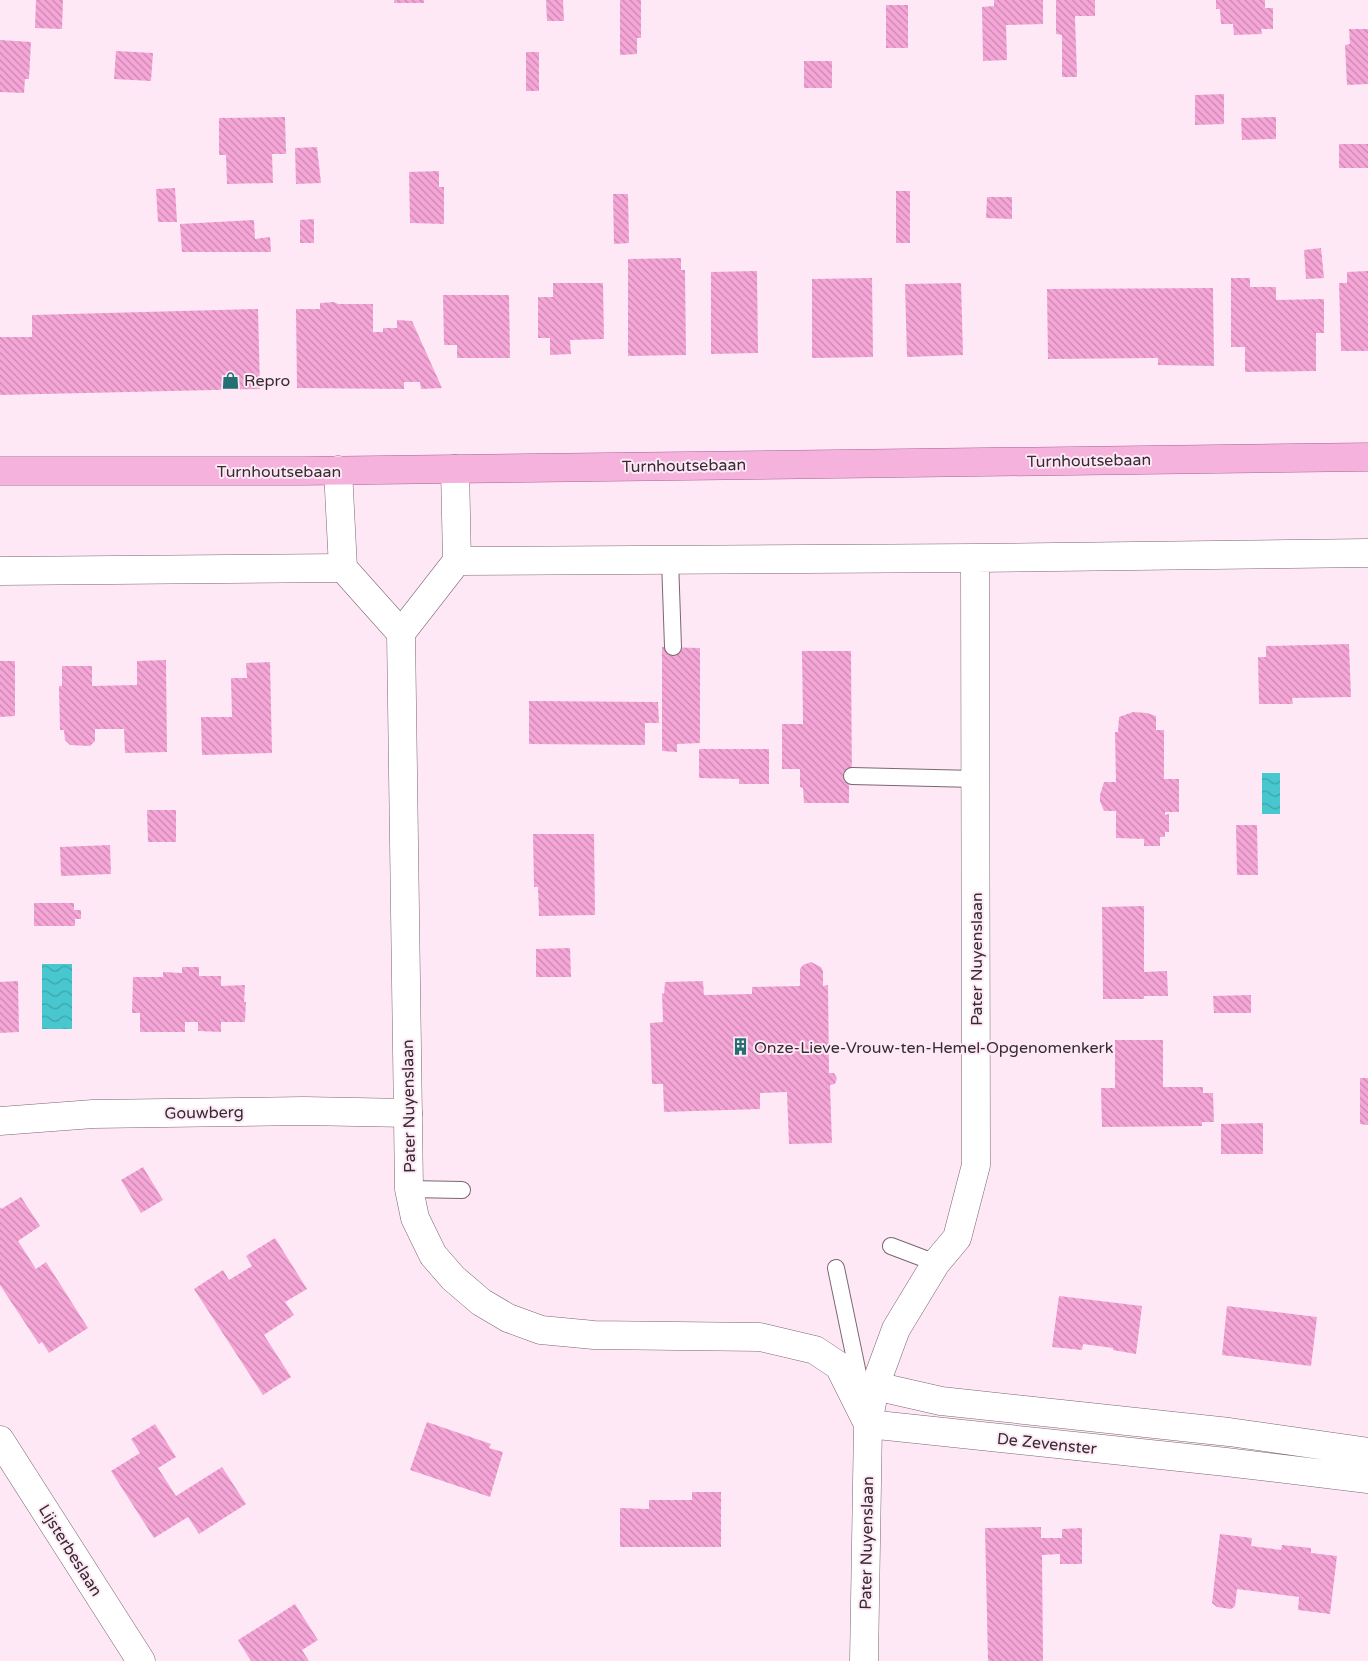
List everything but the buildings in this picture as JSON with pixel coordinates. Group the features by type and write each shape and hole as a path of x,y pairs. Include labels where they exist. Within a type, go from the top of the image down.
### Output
{"main road":[{"name":"Turnhoutsebaan","path":"0,471 455,469 1368,457"}],"street":[{"path":"338,470 343,568 402,633 457,561 455,469"},
{"path":"457,561 975,558 1368,553"},
{"name":"Pater Nuyenslaan","path":"864,1661 868,1424 875,1386 896,1329 936,1263 957,1238 976,1165 975,558"},
{"path":"0,571 343,568"},
{"name":"Pater Nuyenslaan","path":"402,633 410,1189 415,1218 433,1255 453,1278 481,1302 508,1318 541,1330 594,1335 760,1337 815,1350 839,1366 868,1424"},
{"name":"Gouwberg","path":"0,1121 93,1114 304,1111 408,1113"},
{"name":"De Zevenster","path":"875,1386 941,1401 1229,1432 1368,1452"},
{"name":"De Zevenster","path":"868,1424 1368,1479"},
{"path":"1226,1462 1229,1432"},
{"name":"Lijsterbeslaan","path":"0,1440 141,1661"}],"lane":[{"path":"670,560 673,648"},
{"path":"852,776 975,779"},
{"path":"410,1189 462,1190"},
{"path":"891,1246 936,1263"},
{"path":"836,1268 868,1424"}],"water":[{"path":"1262,773 1280,773 1280,814 1262,814"},
{"path":"42,964 72,964 72,1029 42,1029"}],"place":[{"name":"Repro","path":"230,380"},
{"name":"Onze-Lieve-Vrouw-ten-Hemel-Opgenomenkerk","path":"740,1047"}]}
